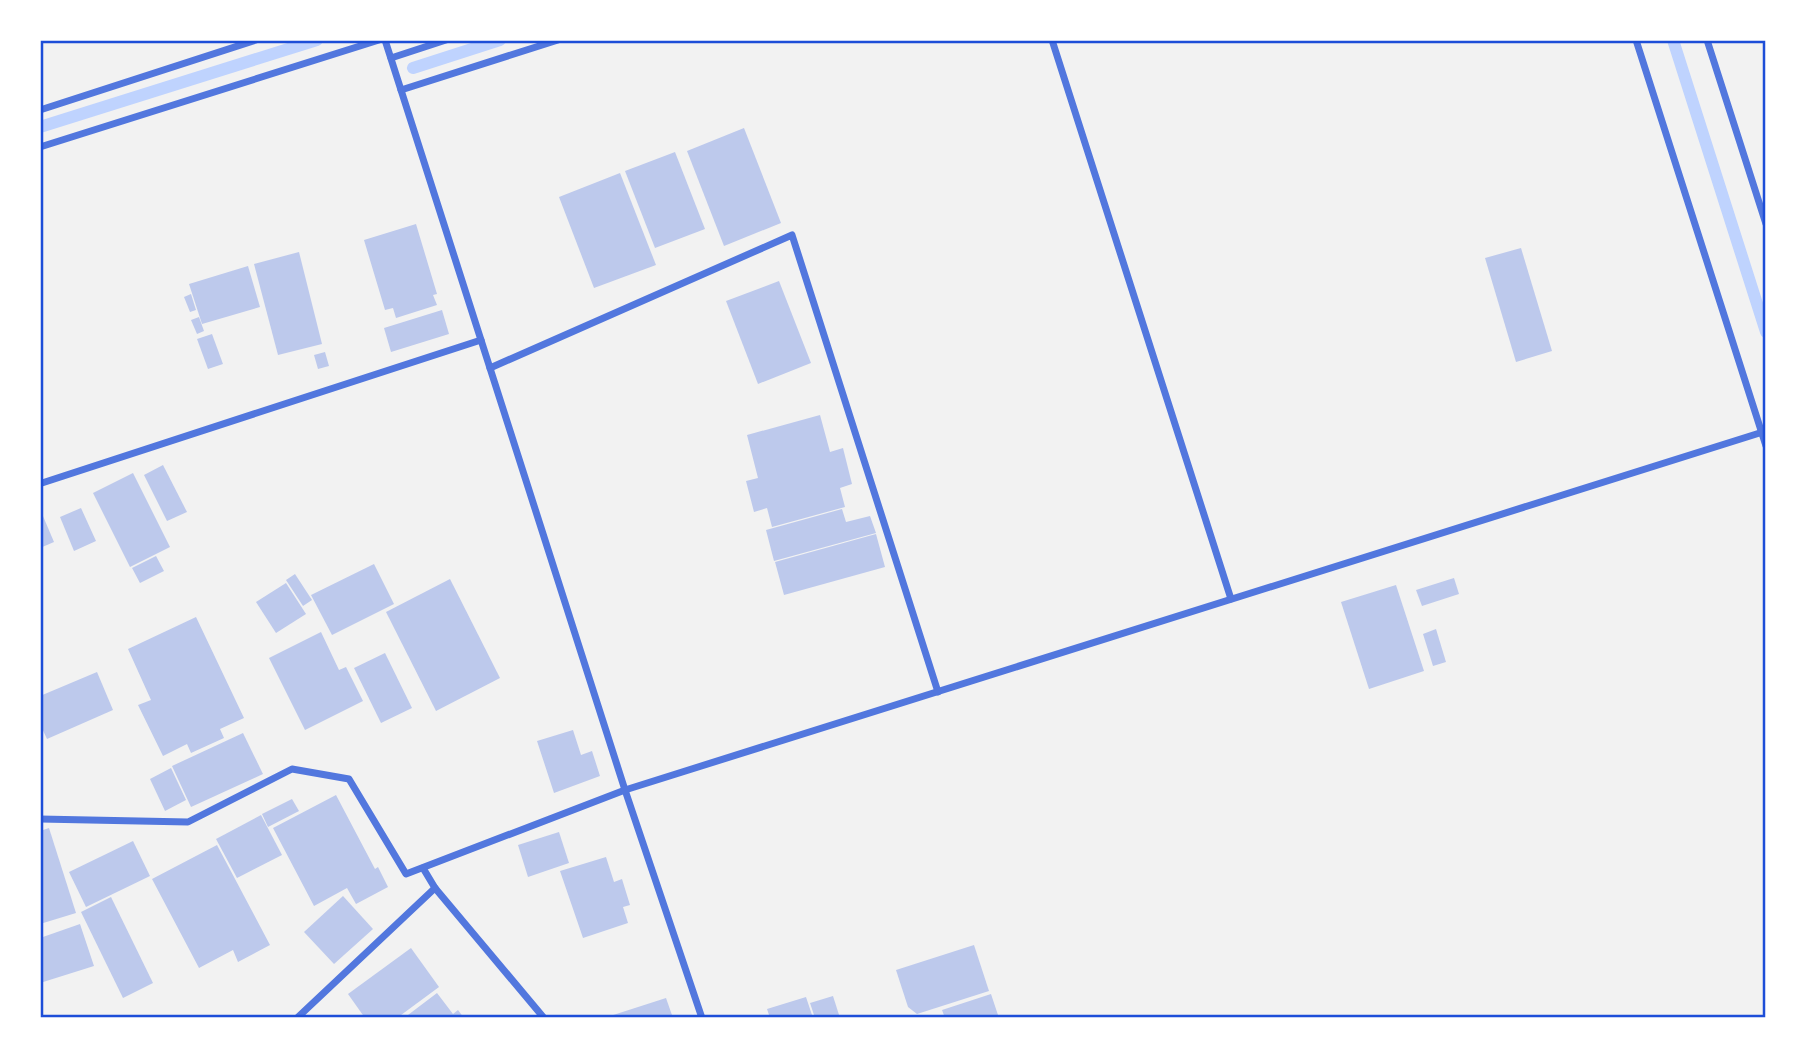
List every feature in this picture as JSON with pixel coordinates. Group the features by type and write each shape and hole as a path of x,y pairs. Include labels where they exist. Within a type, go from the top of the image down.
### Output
{"street":[{"path":"40,110 256,40"},
{"path":"40,147 379,40"},
{"path":"385,40 625,790 702,1018"},
{"path":"391,58 446,40"},
{"path":"401,90 558,40"},
{"path":"1052,40 1231,600"},
{"path":"1636,40 1764,432 1766,446"},
{"path":"1707,40 1766,225"},
{"path":"490,368 792,235 938,692"},
{"path":"42,483 481,340"},
{"path":"40,819 188,822 292,769 349,779 406,874 625,790 1764,432"},
{"path":"423,867 435,888 544,1018"},
{"path":"297,1018 435,888"}],"building":[{"path":"744,128 781,223 724,246 687,151"},
{"path":"675,152 705,229 655,248 625,171"},
{"path":"620,173 656,265 594,288 559,197"},
{"path":"416,224 437,294 433,295 437,305 396,318 393,308 385,310 364,240"},
{"path":"1521,248 1552,351 1516,362 1485,258"},
{"path":"299,252 322,344 278,355 254,264"},
{"path":"248,266 260,307 202,324 189,284"},
{"path":"779,281 811,363 758,384 726,301"},
{"path":"191,294 196,310 190,312 184,297"},
{"path":"442,310 449,334 391,352 384,328"},
{"path":"199,317 204,331 197,334 191,320"},
{"path":"212,334 223,364 208,369 197,339"},
{"path":"325,352 329,366 318,369 314,355"},
{"path":"820,415 830,452 843,448 852,484 840,488 845,507 772,527 767,508 754,512 746,481 758,478 747,435"},
{"path":"163,465 187,512 167,521 144,475"},
{"path":"133,473 170,547 130,567 93,493"},
{"path":"81,508 96,541 74,551 60,517"},
{"path":"40,509 54,542 40,548"},
{"path":"842,509 846,522 870,516 876,533 774,561 766,530"},
{"path":"876,534 885,567 784,595 775,562"},
{"path":"156,556 164,571 140,583 132,568"},
{"path":"374,564 394,604 332,635 311,595"},
{"path":"295,574 312,600 303,606 286,580"},
{"path":"1454,578 1459,594 1422,606 1416,590"},
{"path":"450,579 500,678 436,711 386,612"},
{"path":"286,583 306,614 276,633 256,602"},
{"path":"1396,585 1424,671 1369,689 1341,602"},
{"path":"196,617 244,718 220,729 224,738 191,753 187,744 163,756 138,705 151,700 128,649"},
{"path":"1436,629 1446,662 1433,666 1423,634"},
{"path":"321,632 339,670 346,667 363,701 305,730 269,658"},
{"path":"385,653 412,708 381,723 354,668"},
{"path":"97,672 113,710 47,739 40,724 40,696"},
{"path":"573,730 581,755 592,751 600,776 554,793 537,741"},
{"path":"243,733 263,774 191,807 172,766"},
{"path":"171,768 186,800 165,811 150,779"},
{"path":"336,795 375,869 378,867 388,887 356,904 347,888 314,906 273,828"},
{"path":"292,799 299,811 268,827 262,814"},
{"path":"261,815 282,855 237,878 216,839"},
{"path":"49,828 76,913 40,924 40,831"},
{"path":"559,832 569,863 528,877 518,845"},
{"path":"133,841 150,876 86,907 69,872"},
{"path":"217,845 270,945 238,962 233,950 199,968 152,879"},
{"path":"606,857 614,882 622,879 630,905 623,907 628,923 583,938 560,871"},
{"path":"343,896 373,929 334,964 304,932"},
{"path":"111,897 153,983 123,998 81,912"},
{"path":"80,924 94,966 40,983 40,938"},
{"path":"974,945 989,991 917,1014 908,1007 896,970"},
{"path":"411,948 439,987 397,1018 365,1018 348,994"},
{"path":"437,993 453,1014 458,1010 464,1018 404,1018"},
{"path":"991,994 999,1018 945,1018 942,1010"},
{"path":"833,996 840,1018 815,1018 810,1003"},
{"path":"806,997 813,1018 770,1018 767,1009"},
{"path":"666,998 673,1018 607,1018 607,1017"}],"waterway":[{"path":"40,127 317,40"},
{"path":"413,68 500,40"},
{"path":"1673,40 1766,332"}]}
